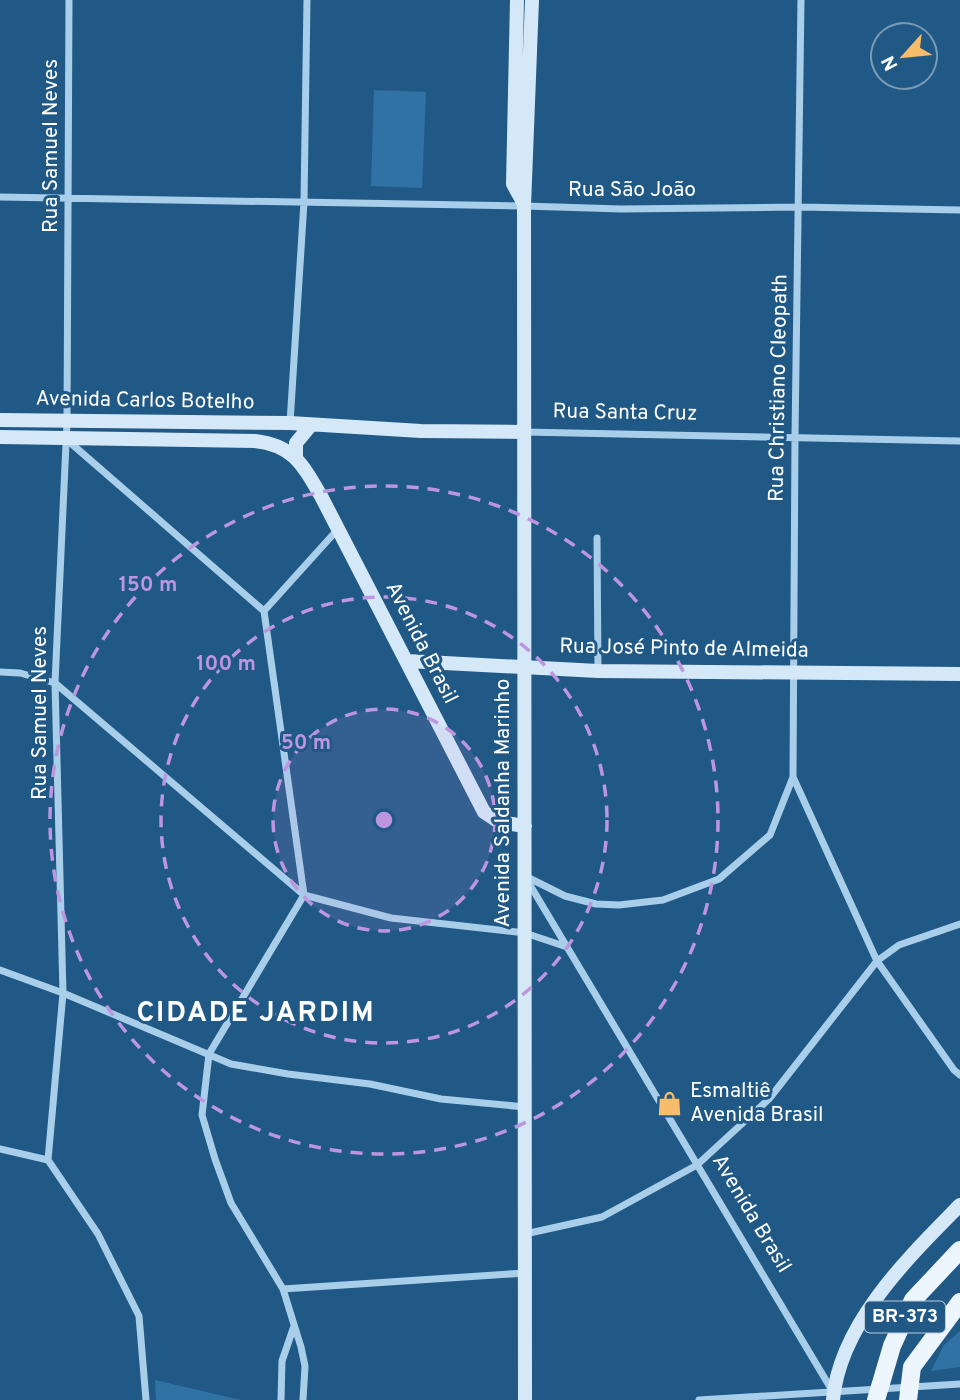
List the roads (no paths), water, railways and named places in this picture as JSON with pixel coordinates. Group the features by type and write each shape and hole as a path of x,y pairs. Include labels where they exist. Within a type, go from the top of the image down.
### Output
{"main road":[{"name":"Avenida Saldanha Marinho","path":"517,0 513,184 524,205"},
{"name":"Avenida Saldanha Marinho","path":"525,1400 524,205 532,0"},
{"name":"Avenida Carlos Botelho","path":"0,420 290,423"},
{"name":"Rua Santa Cruz","path":"290,423 421,431 524,432"},
{"path":"255,441 290,423"},
{"path":"296,458 296,443 311,425"},
{"name":"Avenida Carlos Botelho","path":"0,438 255,441"},
{"name":"Avenida Brasil","path":"255,441 283,447 308,472 484,812 499,822 524,826"},
{"name":"Rua José Pinto de Almeida","path":"407,661 598,671 960,674"},
{"path":"833,1396 846,1345 871,1307 920,1246 960,1205"},
{"name":"BR-373","path":"876,1400 892,1346 913,1300 960,1250"},
{"name":"BR-373","path":"908,1400 912,1367 960,1302"}],"street":[{"name":"Rua Samuel Neves","path":"48,1160 62,993 55,683 67,422 69,0"},
{"path":"290,423 304,202 307,0"},
{"name":"Rua Christiano Cleopath","path":"793,777 794,437 801,0"},
{"name":"Rua São João","path":"0,197 524,205 621,209 799,207 960,210"},
{"name":"Rua Santa Cruz","path":"524,432 960,441"},
{"path":"66,439 264,611 304,895 209,1054 202,1115 231,1203 283,1289 305,1366 303,1400"},
{"path":"264,611 338,529"},
{"path":"597,538 598,671"},
{"path":"0,672 20,673 55,683 304,895 391,918 524,933 567,947"},
{"path":"524,876 565,896 596,904 619,905 663,900 719,879 770,835 793,777"},
{"path":"793,777 877,961 960,1075"},
{"name":"Avenida Brasil","path":"524,876 833,1396"},
{"path":"524,1234 602,1217 697,1165 769,1098 877,961 900,945 960,925"},
{"path":"0,970 231,1064 370,1084 441,1099 525,1107"},
{"path":"0,1149 48,1160 98,1234 139,1317 146,1400"},
{"path":"283,1289 525,1273"},
{"path":"281,1400 282,1361 295,1325"},
{"path":"699,1400 833,1396 960,1384"}],"place":[{"name":"Esmaltiê Avenida Brasil","path":"670,1103"}],"district":[{"name":"CIDADE JARDIM","path":"256,1014"}]}
